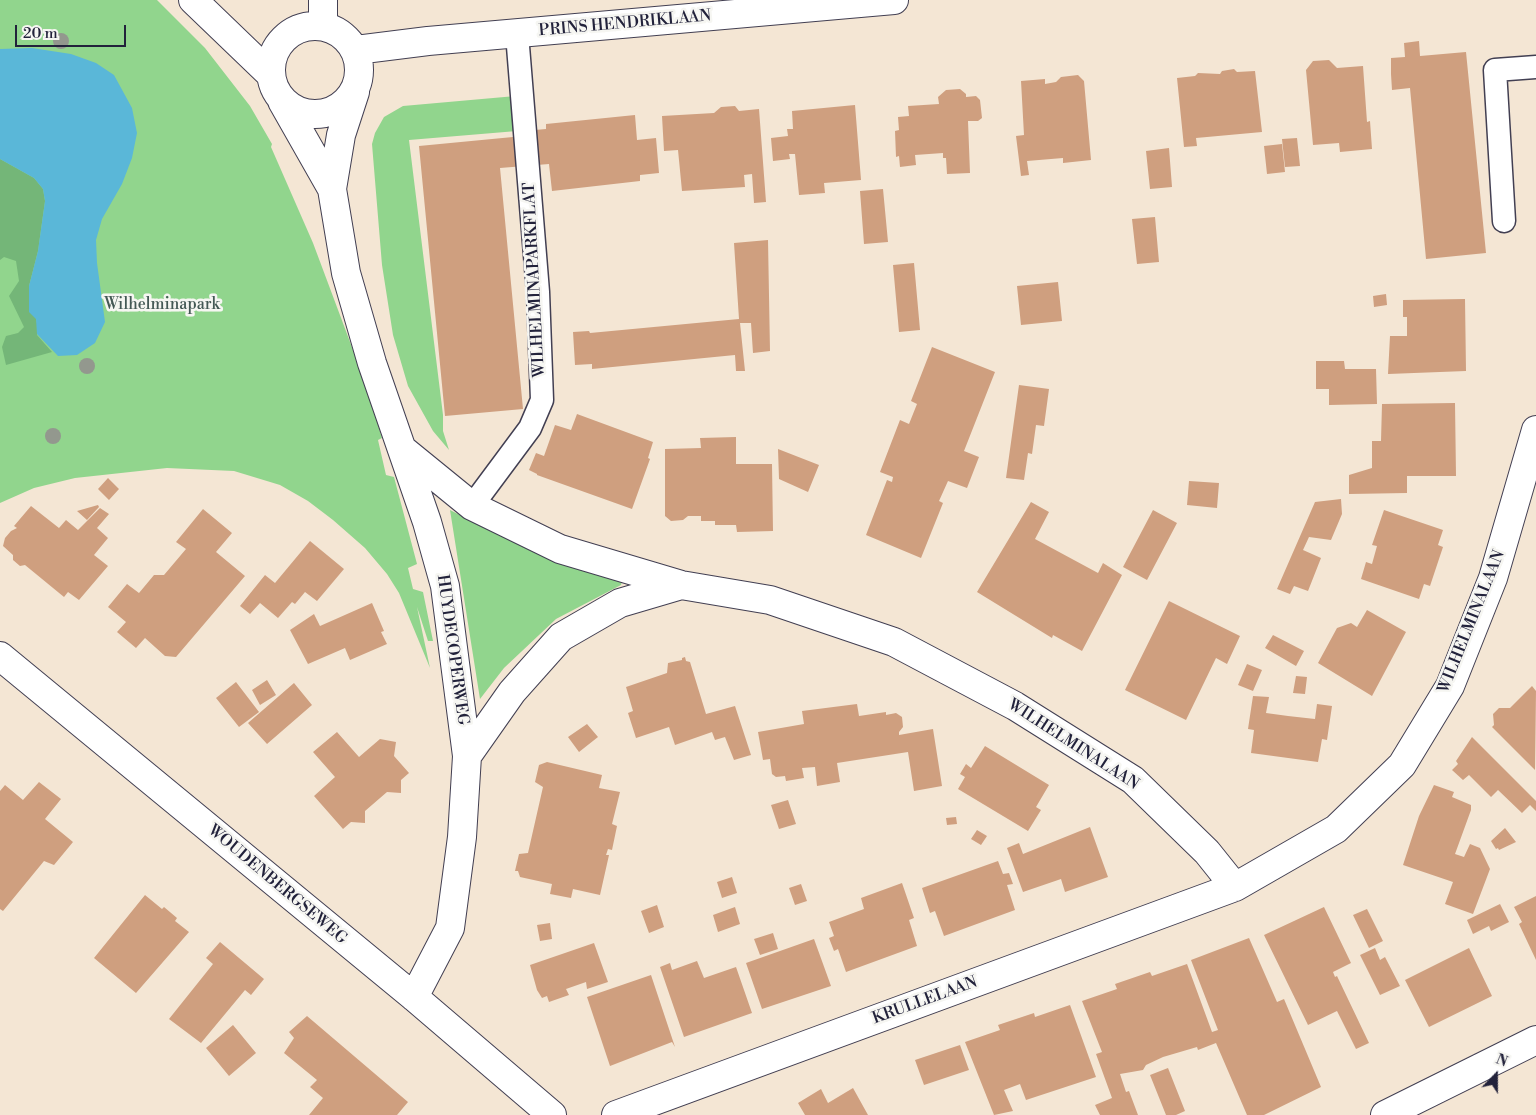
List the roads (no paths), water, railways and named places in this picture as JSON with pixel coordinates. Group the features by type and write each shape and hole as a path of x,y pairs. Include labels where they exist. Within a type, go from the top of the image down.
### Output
{"street":[{"path":"193,0 270,74"},
{"name":"PRINS HENDRIKLAAN","path":"356,50 894,0"},
{"path":"323,13 356,50 360,67 355,92 341,108 321,115 301,114 282,101 274,88 270,74 272,59 278,45 288,34 312,25 323,13"},
{"name":"HUYDECOPERWEG","path":"355,92 341,135 332,189 346,273 372,363 427,522 444,586 467,756 462,837 450,928 414,998"},
{"name":"HUYDECOPERWEG","path":"282,101 332,189"},
{"name":"WILHELMINALAAN","path":"402,449 472,506 560,549 681,584 770,600 894,642 1015,706 1133,780 1207,852 1235,887 1336,829 1402,765 1450,686 1493,578 1536,430"},
{"name":"WILHELMINALAAN","path":"467,756 512,692 561,637 620,603 681,584"},
{"name":"WOUDENBERGSEWEG","path":"0,656 414,998 552,1115"},
{"name":"KRULLELAAN","path":"616,1115 1235,887"},
{"path":"1384,1115 1536,1040"}],"lane":[{"name":"WILHELMINAPARKFLAT","path":"472,506 530,428 542,400 538,292 517,34"},
{"path":"1504,221 1495,70 1536,67"}],"water":[{"path":"32,48 71,54 96,63 114,75 132,108 137,133 132,158 122,184 102,219 96,240 97,263 105,322 95,343 77,355 58,356 37,334 36,319 29,312 29,286 38,251 45,201 43,189 34,178 0,159 0,49"}],"park label":[{"name":"Wilhelminapark","path":"162,305"}]}
